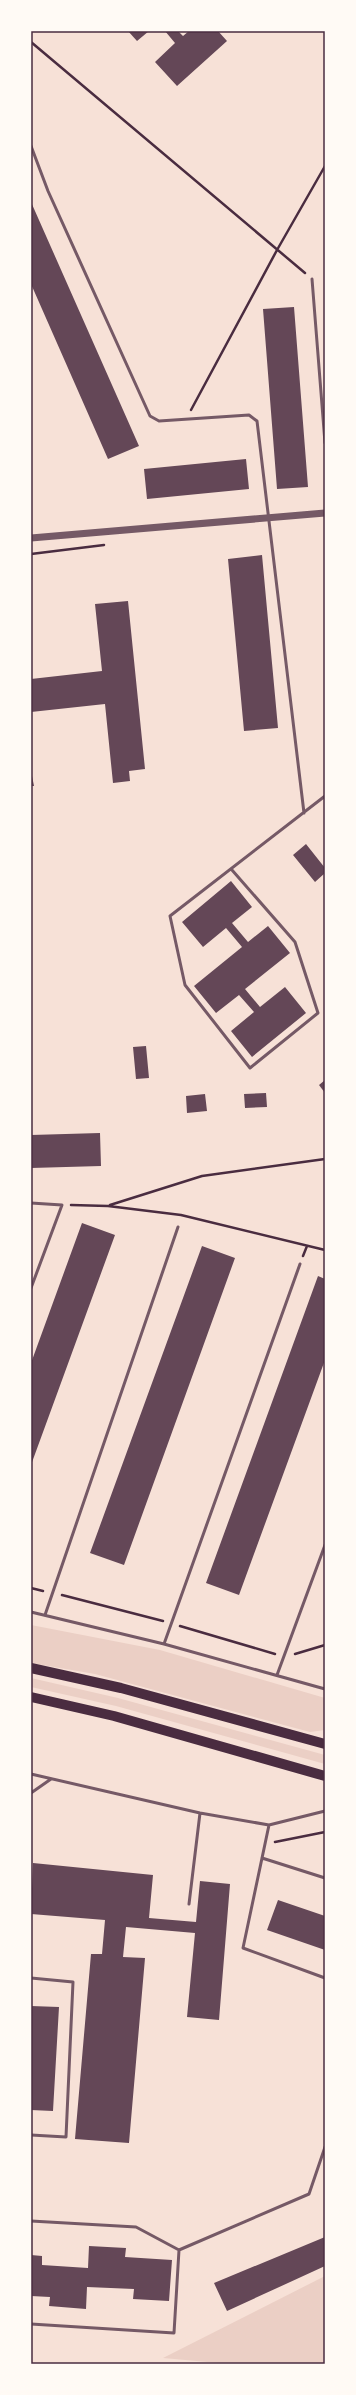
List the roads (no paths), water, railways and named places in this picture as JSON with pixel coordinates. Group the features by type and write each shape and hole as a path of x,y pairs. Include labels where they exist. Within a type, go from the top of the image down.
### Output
{"main road":[{"path":"31,1668 121,1688 325,1744"},
{"path":"31,1697 114,1716 325,1776"}],"street":[{"path":"31,538 325,513"}],"lane":[{"path":"31,146 48,191 150,416 159,421 249,415 257,421 304,814"},
{"path":"312,279 325,443"},
{"path":"232,870 295,942 318,1013 250,1068 185,985 170,916 232,870 325,796"},
{"path":"31,1203 62,1205 31,1288"},
{"path":"45,1614 178,1227"},
{"path":"164,1644 300,1264"},
{"path":"277,1675 325,1545"},
{"path":"31,1612 45,1614 164,1644 325,1689"},
{"path":"31,1774 200,1813 269,1825 325,1811"},
{"path":"31,1793 52,1778"},
{"path":"189,1904 200,1813"},
{"path":"269,1825 243,1948 325,1978"},
{"path":"262,1858 325,1878"},
{"path":"31,1978 73,1982 66,2137 31,2134"},
{"path":"179,2250 309,2194 325,2147"},
{"path":"31,2221 136,2227 179,2250"},
{"path":"31,2324 174,2333 179,2250"}]}
